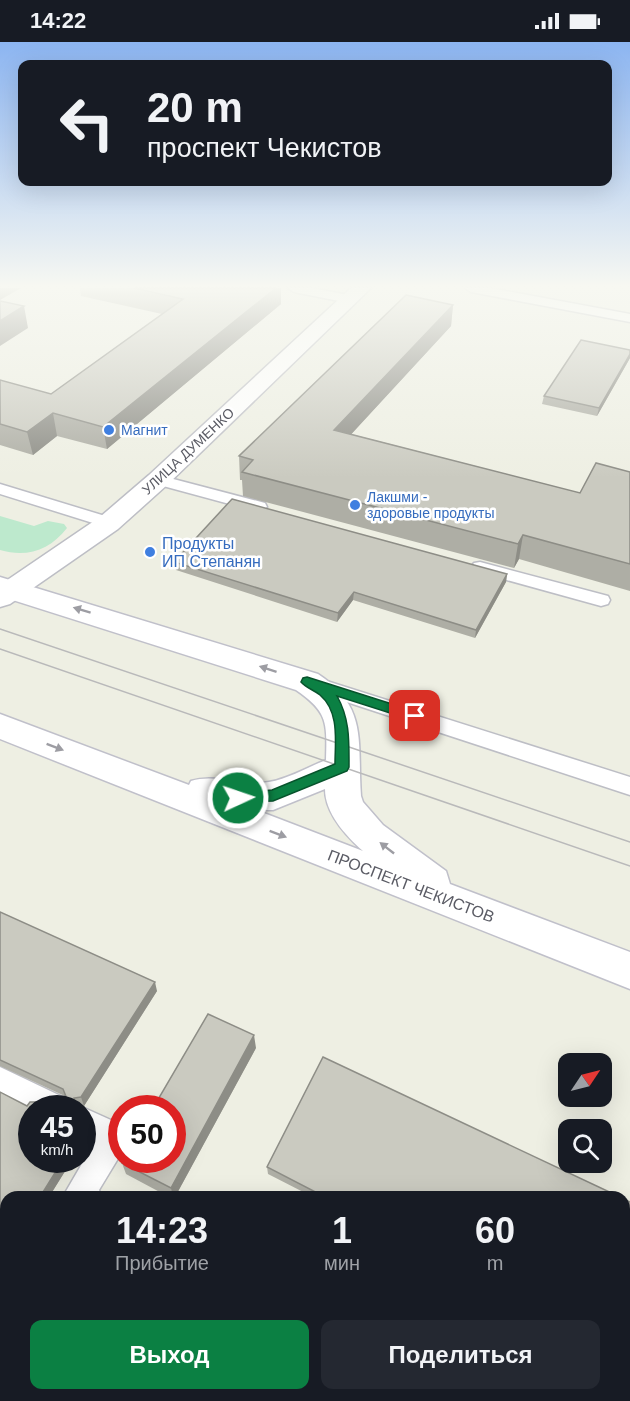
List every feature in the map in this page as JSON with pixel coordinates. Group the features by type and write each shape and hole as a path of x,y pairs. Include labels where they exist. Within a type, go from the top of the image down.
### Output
{"main road":[{"name":"УЛИЦА ДУМЕНКО","path":"4,591 109,523 295,351"},
{"name":"ПРОСПЕКТ ЧЕКИСТОВ","path":"4,591 307,682 324,691 332,699 340,715 344,800 357,822 425,878 454,896 507,923"},
{"name":"ПРОСПЕКТ ЧЕКИСТОВ","path":"0,726 507,923"},
{"name":"ПРОСПЕКТ ЧЕКИСТОВ","path":"125,774 238,798 273,796 342,767"},
{"path":"507,923 630,971"}],"lane":[{"path":"158,480 272,511"},
{"path":"0,489 109,523"},
{"path":"465,563 601,600"},
{"path":"307,682 630,786"},
{"path":"0,1082 28,1095"},
{"path":"96,1129 114,1137 96,1169"},
{"path":"84,1191 94,1173"}],"green space":[{"path":"0,516 34,526 48,521 64,524 67,528 45,547 29,552 10,552 0,550"}],"building":[{"path":"110,351 197,351 103,427 53,413 27,432 0,424 0,380 51,394"},
{"path":"347,351 409,351 334,430 580,493 596,463 630,472 630,564 523,535 518,544 242,472 253,460 239,456"},
{"path":"573,351 630,351 599,408 544,396"},
{"path":"232,499 507,574 476,630 354,592 338,613 174,562"},
{"path":"0,912 155,982 82,1095 65,1095 63,1089 0,1060"},
{"path":"208,1014 254,1035 186,1160 186,1095 161,1095"},
{"path":"323,1057 558,1168 558,1173 569,1173 607,1191 313,1191 267,1167"},
{"path":"0,1092 18,1101 18,1173 55,1173 44,1191 0,1191"},
{"path":"142,1173 179,1173 171,1188"}],"tram line":[{"path":"0,629 630,842"},
{"path":"0,649 630,866"}],"place":[{"name":"Магнит","path":"109,430"},
{"name":"Лакшми - здоровые продукты","path":"355,505"},
{"name":"Продукты ИП Степанян","path":"150,552"}],"route":[{"path":"238,798 273,796 342,767 340,715 332,699 324,691 307,682 415,716"}]}
